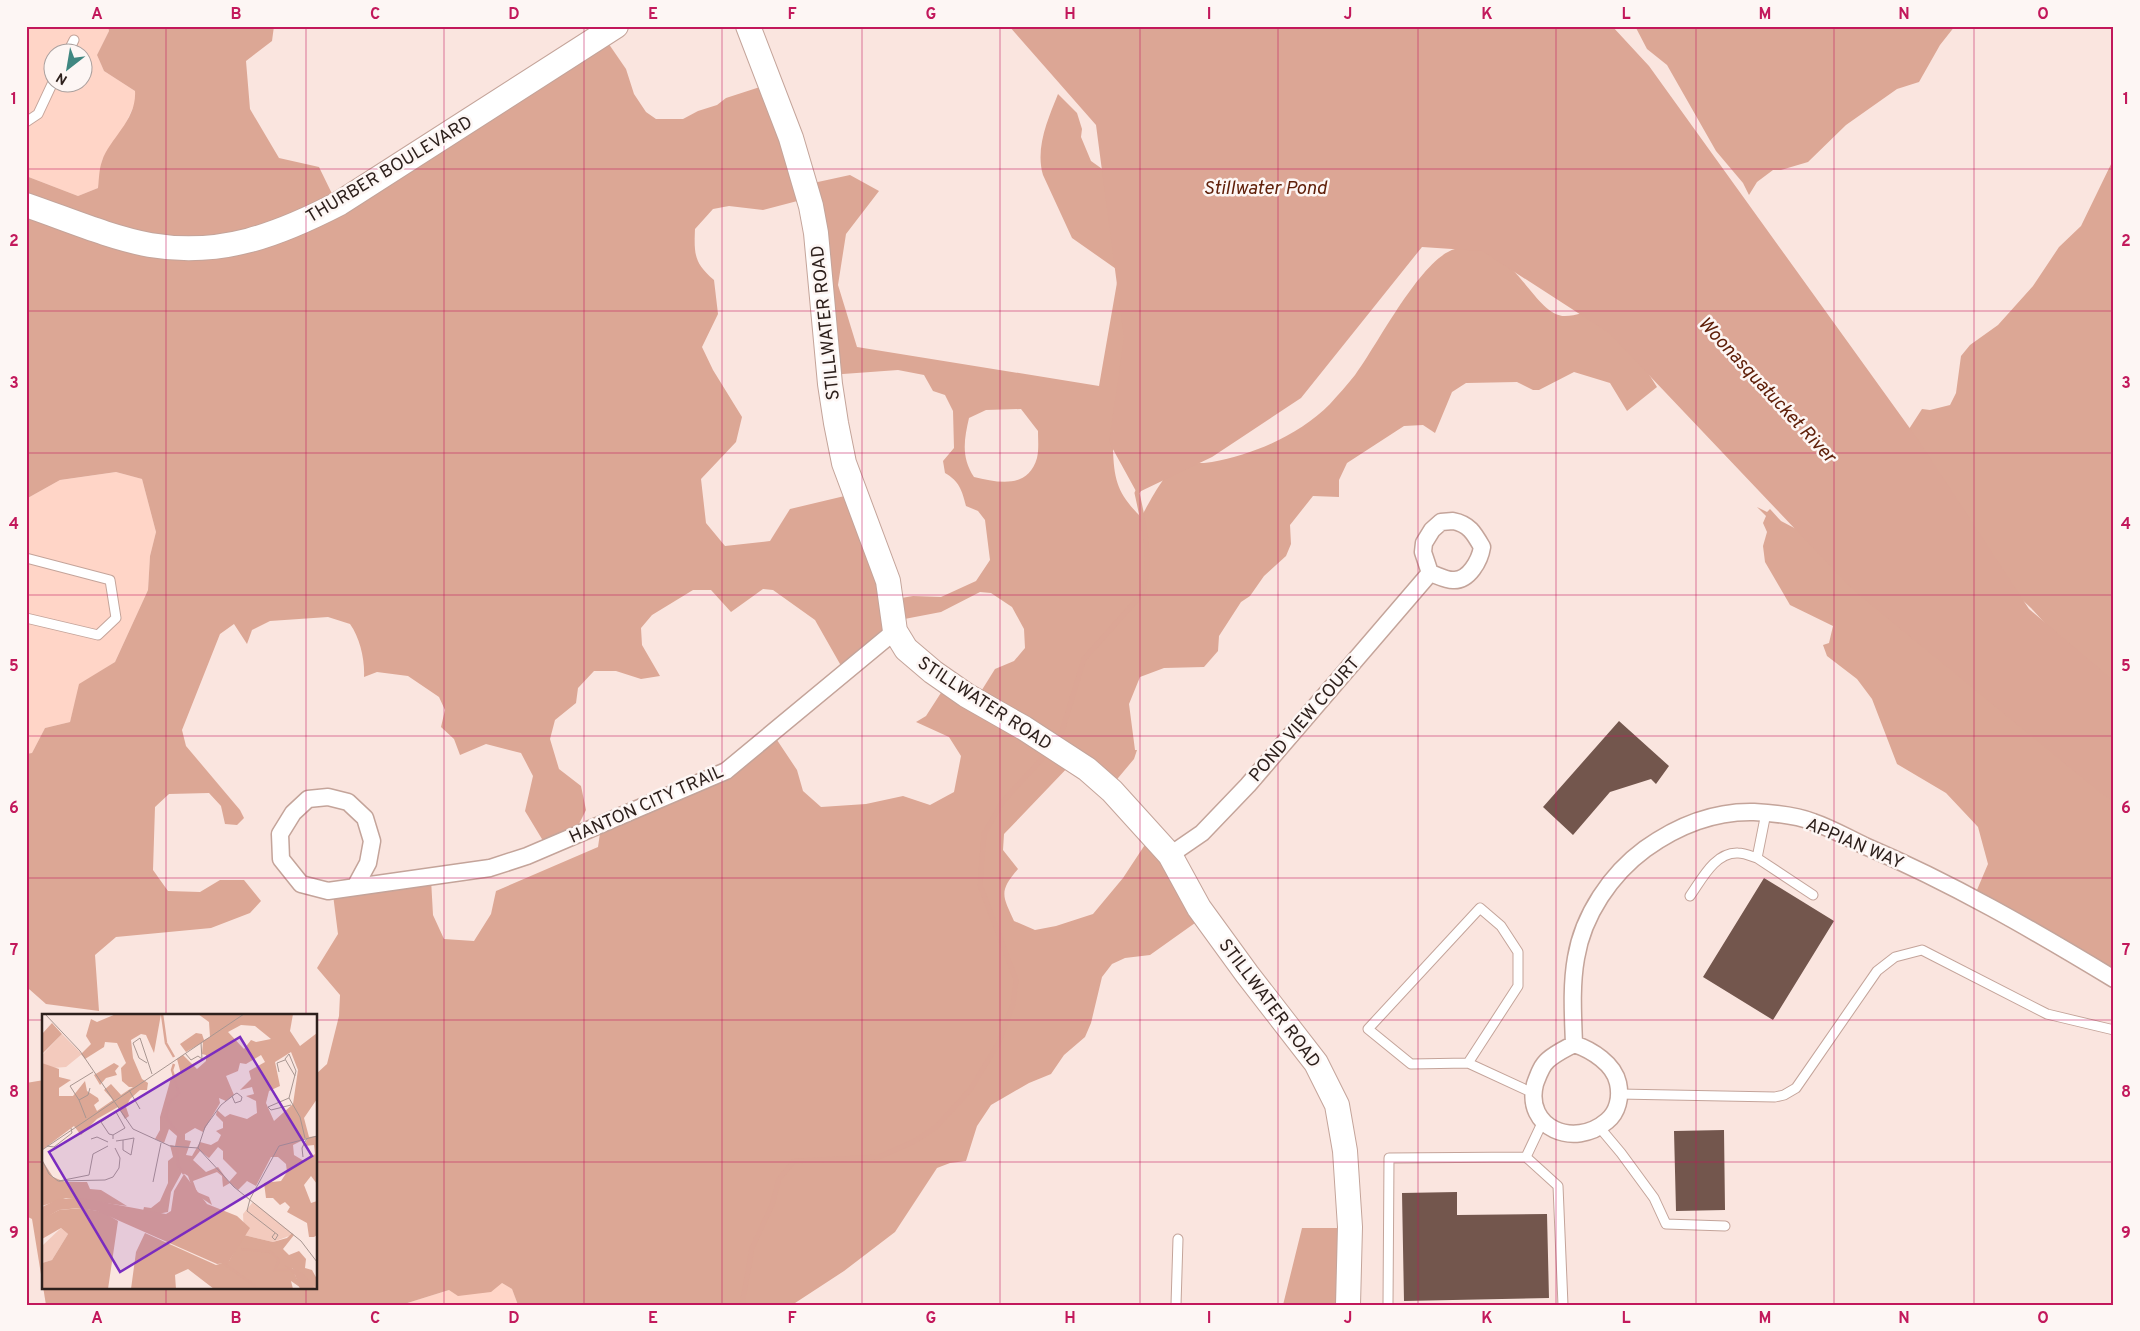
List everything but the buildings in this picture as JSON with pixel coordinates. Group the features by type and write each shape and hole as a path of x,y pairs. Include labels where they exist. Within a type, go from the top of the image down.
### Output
{"street":[{"name":"THURBER BOULEVARD","path":"26,205 150,245 208,248 270,235 298,224 340,203 616,26"},
{"name":"STILLWATER ROAD","path":"748,26 791,138 810,206 816,232 830,384 836,423 847,472 888,581 895,631 906,649 933,672 966,695 1024,728 1086,769 1112,791 1170,856 1199,908 1316,1063 1337,1105 1344,1151 1350,1227 1348,1305"},
{"name":"POND VIEW COURT","path":"1170,856 1202,833 1248,785 1430,573"},
{"name":"HANTON CITY TRAIL","path":"355,886 490,868 527,856 726,770 895,631"},
{"path":"328,797 348,802 365,818 372,841 368,863 355,886 328,891 301,884 280,859 280,834 293,813 308,799 328,797"},
{"name":"APPIAN WAY","path":"1574,1044 1573,997 1576,957 1583,932 1594,908 1612,880 1634,858 1676,829 1704,818 1728,813 1766,814 1813,821 1962,891 2056,944 2114,980"},
{"path":"1574,1044 1599,1057 1614,1071 1618,1084 1619,1102 1611,1118 1600,1128 1586,1134 1574,1135 1557,1131 1543,1121 1535,1108 1533,1093 1537,1076 1546,1062 1574,1044"}],"lane":[{"path":"26,122 38,114 48,92"},
{"path":"26,558 110,580 116,618 98,635 26,618"},
{"path":"1757,858 1766,814"},
{"path":"1690,896 1711,865 1726,855 1738,853 1757,858 1813,895"},
{"path":"1468,1063 1518,986 1518,952 1501,926 1480,908 1368,1029 1410,1064 1468,1063 1533,1093"},
{"path":"1619,1094 1775,1098 1784,1095 1796,1088 1877,971 1895,957 1922,950 2047,1014 2114,1030"},
{"path":"1526,1157 1543,1121"},
{"path":"1600,1128 1622,1153 1654,1198 1666,1224 1725,1226"},
{"path":"1388,1305 1389,1158 1526,1157 1558,1186 1563,1305"},
{"path":"1176,1305 1178,1239"}],"shaded area":[{"path":"26,26 108,26 109,31 97,55 104,71 135,91 136,101 124,127 102,160 98,188 78,196 26,176"},
{"path":"108,26 274,26 272,41 246,61 250,109 279,158 319,167 337,204 604,37 626,69 634,94 646,112 656,119 683,119 698,111 717,105 726,98 763,86 804,185 850,175 879,191 846,234 838,285 857,347 1099,386 1119,271 1072,238 1043,175 1041,165 1042,144 1047,123 1058,94 1077,113 1082,129 1081,137 1091,161 1122,183 1147,286 1113,449 1116,479 1122,494 1141,517 1162,481 1173,469 1187,464 1208,463 1244,454 1276,442 1318,415 1355,375 1400,304 1428,268 1442,256 1455,249 1475,248 1492,254 1507,264 1542,304 1553,313 1569,316 1598,309 1615,321 1657,387 1627,411 1610,383 1574,372 1539,390 1533,390 1517,382 1466,383 1452,392 1435,433 1423,425 1404,426 1347,463 1339,480 1339,497 1313,496 1290,525 1291,544 1286,556 1264,576 1250,596 1241,602 1219,636 1218,651 1204,667 1164,668 1140,677 1129,704 1135,750 1137,750 1134,759 1108,790 1072,763 1004,834 1003,850 1018,869 1007,883 1004,894 1005,900 1014,921 1035,930 1056,926 1093,914 1123,878 1150,837 1202,918 1150,955 1125,958 1112,964 1102,977 1091,1023 1085,1037 1064,1055 1051,1074 1029,1083 991,1105 977,1126 966,1161 950,1163 937,1168 895,1232 844,1271 792,1305 518,1305 512,1289 502,1283 491,1292 458,1296 449,1290 401,1305 46,1305 43,1288 318,1288 318,1072 327,1064 339,1016 340,995 317,968 338,934 332,887 431,879 433,915 444,939 474,941 491,914 496,891 598,847 601,826 775,737 797,770 803,791 821,807 866,804 903,796 930,805 954,792 961,756 949,737 916,722 926,716 946,685 975,701 995,669 1014,661 1025,648 1024,629 1012,607 991,593 980,592 941,612 894,621 844,671 815,620 773,590 763,589 731,612 711,590 693,590 652,615 641,628 642,645 660,676 641,679 616,671 594,671 578,688 576,703 555,720 550,739 559,769 581,786 586,810 572,838 548,849 525,811 533,776 521,753 486,744 460,755 454,739 441,727 445,710 439,697 408,676 377,672 364,677 361,649 357,636 350,624 328,617 270,621 252,630 247,644 234,624 220,634 182,730 186,746 240,810 244,818 237,825 225,824 221,806 209,793 169,794 155,807 153,870 168,891 200,892 220,880 244,880 261,901 250,913 211,928 116,937 95,955 99,1011 46,1004 29,989 26,990 26,754 32,753 45,728 70,722 79,684 115,662 148,590 150,556 156,532 142,479 116,472 60,480 26,499 26,176 78,196 98,188 102,161 111,144 128,120 132,111 135,91 104,71 97,55 109,31","holes":["805,199 829,375 898,370 924,375 933,391 945,395 953,411 954,448 943,461 945,473 954,479 963,495 966,506 978,511 985,520 990,560 976,581 941,597 913,596 890,600 853,494 790,509 770,541 725,546 706,523 701,479 736,442 742,417 713,370 702,347 718,314 714,280 702,268 695,252 695,229 713,209 729,206 763,210","1021,409 1038,431 1038,455 1033,468 1027,475 1020,479 1003,482 974,477 965,455 969,418 986,410"]},
{"path":"1635,26 1955,26 1940,45 1919,82 1897,89 1846,125 1808,162 1781,170 1773,170 1757,182 1749,195 1743,183 1716,151 1667,65 1647,49"},
{"path":"2114,158 2114,690 2082,664 2031,608 1990,570 1909,429 1922,409 1930,410 1950,405 1956,393 1961,356 1970,345 1998,325 2033,286 2059,247 2081,226"},
{"path":"116,472 142,479 156,532 150,556 148,590 115,662 80,684 70,722 45,728 32,753 26,754 26,499 60,480"},
{"path":"1757,507 1767,512 1770,509 1781,521 1802,532 2114,787 2114,981 1974,897 1988,864 1978,827 1946,793 1897,764 1872,699 1857,679 1827,656 1823,645 1829,643 1833,626 1790,605 1765,562 1763,546 1767,532 1763,523 1766,516"},
{"path":"42,1080 42,1280 32,1219 26,1216 26,1083"},
{"path":"1302,1228 1347,1228 1347,1305 1283,1305"},
{"path":"502,1283 512,1289 518,1305 401,1305 449,1290"}],"water":[{"name":"Stillwater Pond","path":"1009,26 1612,26 1649,66 1919,441 2029,609 2114,681 2114,802 1853,590 1609,333 1482,251 1422,247 1301,398 1212,457 1137,493 1109,442 1124,338 1096,125"}],"waterway":[{"path":"1059,741 1084,659 1142,594 1147,569 1147,556 1145,530 1137,493 1140,487"},
{"path":"742,1305 752,1248 772,1205 779,1179 794,1161 879,1157 915,1141 936,1127 970,1090 999,1042 1013,1004 1016,980 980,885 984,834 1003,801 1042,759"}],"water label":[{"name":"Woonasquatucket River","path":"1768,389"}]}
